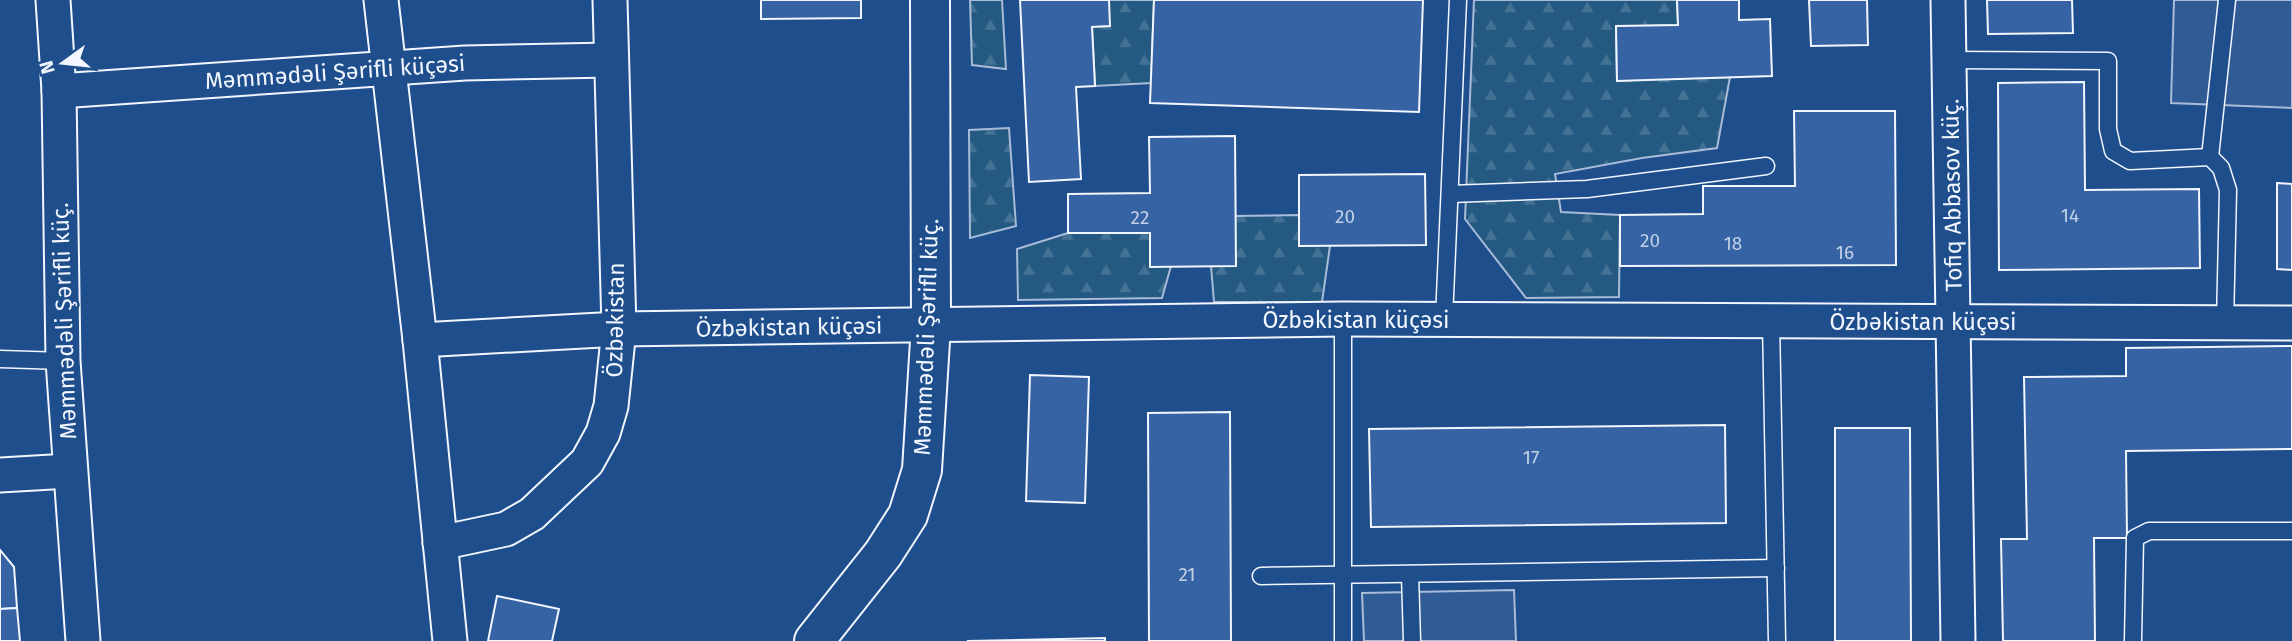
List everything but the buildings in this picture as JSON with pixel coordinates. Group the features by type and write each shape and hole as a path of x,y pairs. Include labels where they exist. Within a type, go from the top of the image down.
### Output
{"street":[{"name":"Məmmədəli Şərifli küç.","path":"53,0 59,91 63,360 83,641"},
{"path":"381,0 420,340 450,641"},
{"name":"Özbəkistan","path":"440,543 506,529 533,514 587,462 603,433 611,406 619,329 610,0"},
{"name":"Məmmədəli Şərifli küç.","path":"814,641 883,554 908,514 922,470 931,325 930,0"},
{"name":"Tofiq Abbasov küç.","path":"1948,0 1958,641"},
{"name":"Məmmədəli Şərifli küçəsi","path":"59,91 465,63 611,60"},
{"name":"Özbəkistan küçəsi","path":"420,340 619,329 1343,319 2292,323"},
{"path":"0,475 69,471"}],"lane":[{"path":"1444,319 1458,0"},
{"path":"2210,157 2227,0"},
{"path":"1949,60 2108,61 2108,129 2113,151 2130,161 2210,157 2221,168 2228,190 2225,323"},
{"path":"1450,194 1587,189 1766,166"},
{"path":"1343,319 1343,641"},
{"path":"1771,321 1776,641"},
{"path":"0,359 63,360"},
{"path":"2133,641 2135,538 2149,531 2292,531"},
{"path":"1261,576 1776,568"},
{"path":"1410,574 1412,641"}],"green space":[{"path":"970,0 1002,0 1006,69 972,65"},
{"path":"1109,0 1154,0 1151,83 1095,86 1092,27"},
{"path":"1474,0 1677,0 1678,25 1616,27 1617,80 1730,77 1717,148 1555,174 1561,212 1620,215 1619,297 1526,298 1465,219"},
{"path":"1009,128 1016,226 970,238 969,130"},
{"path":"1299,215 1330,246 1322,302 1214,302 1211,266 1235,216"},
{"path":"1068,233 1150,233 1171,266 1162,298 1018,300 1017,249"}],"shaded area":[{"path":"2174,0 2292,0 2292,108 2171,103"},
{"path":"1514,590 1516,641 1364,641 1362,593"}]}
